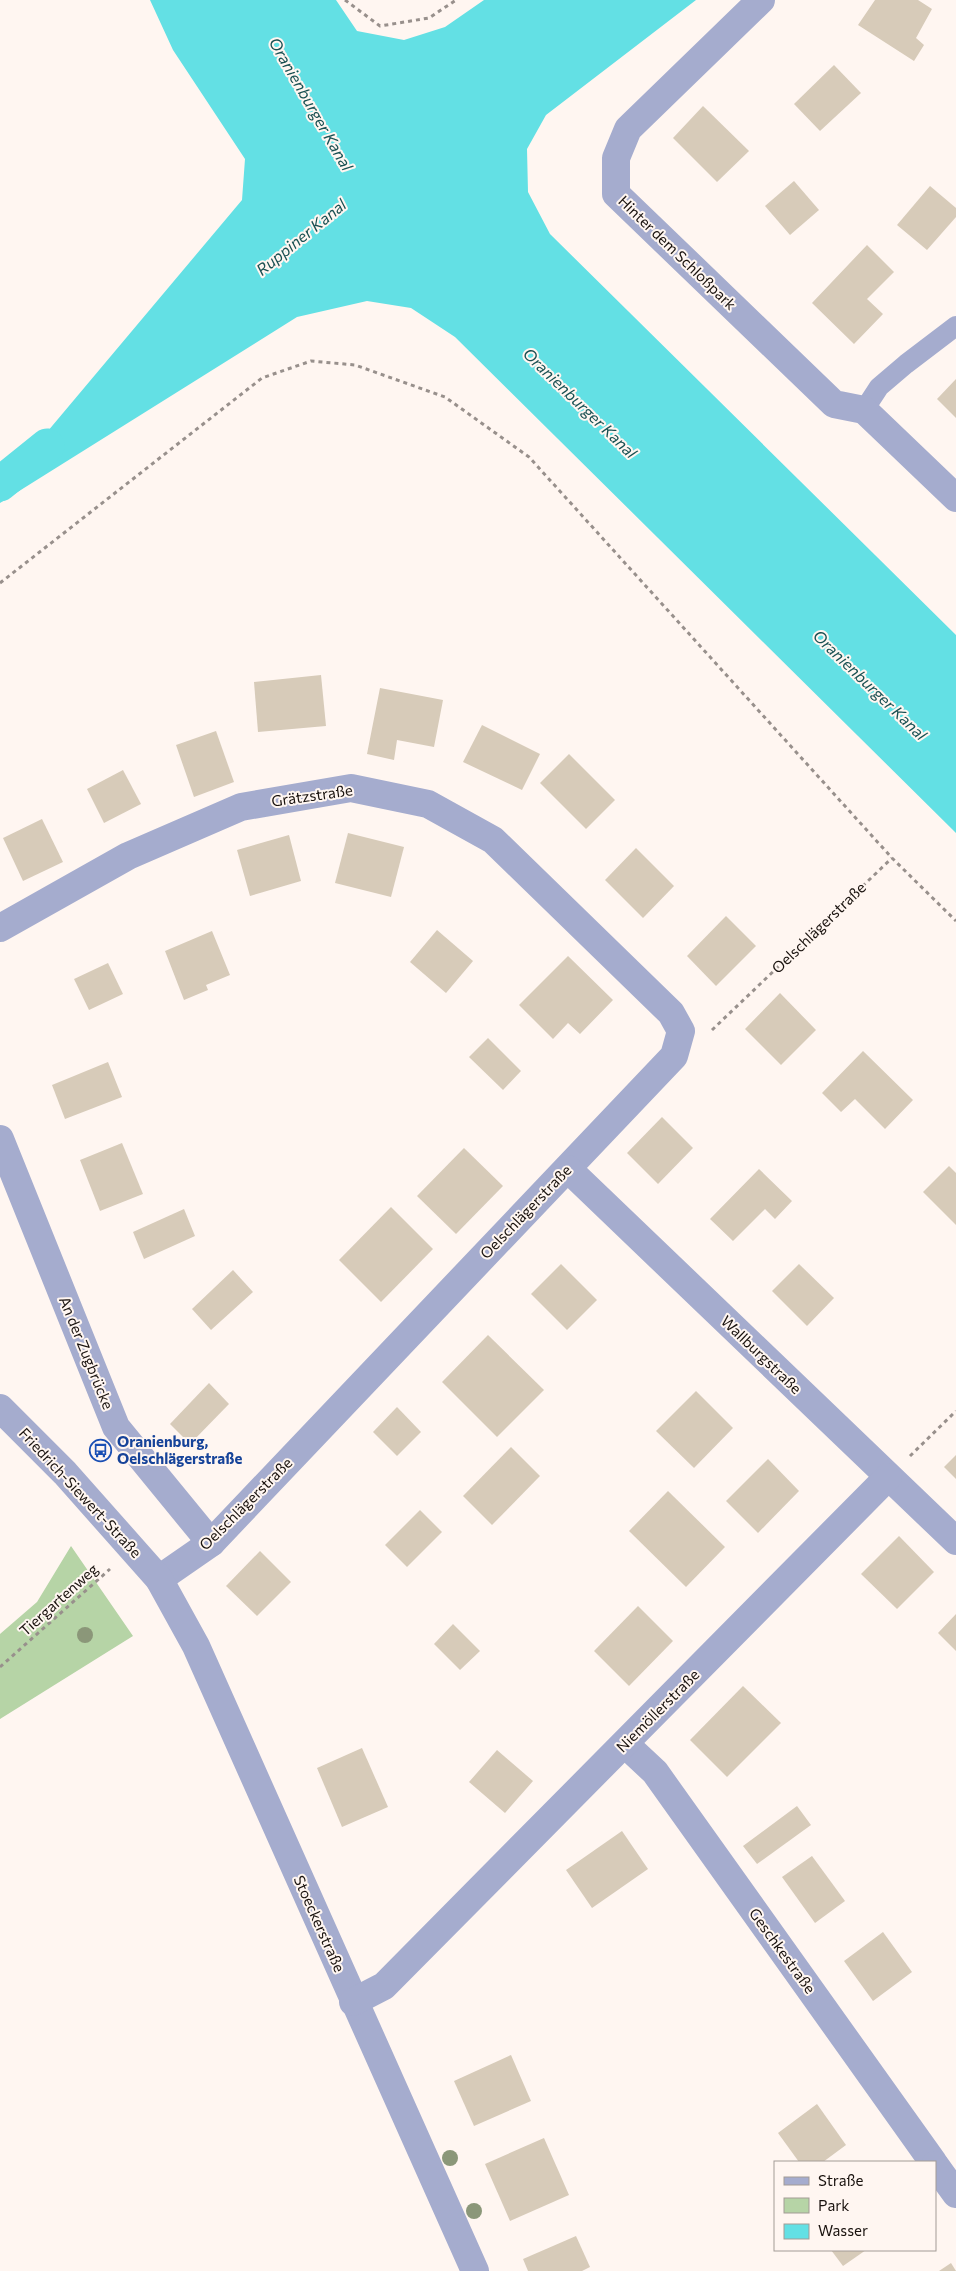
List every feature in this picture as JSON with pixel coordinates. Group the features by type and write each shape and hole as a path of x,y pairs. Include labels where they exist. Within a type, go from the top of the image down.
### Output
{"street":[{"name":"Hinter dem Schloßpark","path":"762,0 628,130 616,158 616,194 834,404 864,410"},
{"path":"864,410 956,498"},
{"name":"Grätzstraße","path":"0,928 128,856 241,807 351,788 428,804 494,840 671,1013 681,1031"},
{"name":"Oelschlägerstraße","path":"159,1579 211,1543 568,1169 674,1056 681,1031"},
{"name":"An der Zugbrücke","path":"0,1139 116,1427 211,1543"},
{"name":"Wallburgstraße","path":"568,1169 956,1541"},
{"name":"Friedrich-Siewert-Straße","path":"0,1408 65,1473 159,1579"},
{"name":"Niemöllerstraße","path":"353,2002 384,1986 888,1477"},
{"name":"Stoeckerstraße","path":"159,1579 196,1646 353,2002 475,2271"},
{"name":"Geschkestraße","path":"625,1744 654,1772 932,2161"},
{"name":"Geschkestraße","path":"936,2167 956,2194"}],"lane":[{"path":"864,410 879,387 956,326"}],"path":[{"path":"345,0 380,26 429,18 456,0"},
{"path":"0,583 262,378 311,361 355,365 445,397 529,457 892,858 956,920"},
{"name":"Oelschlägerstraße","path":"681,1031 713,1030 892,858"},
{"path":"888,1477 956,1411"},
{"name":"Tiergartenweg","path":"0,1667 133,1549"}],"green space":[{"path":"71,1546 133,1636 0,1719 0,1634 37,1602"}],"water":[{"name":"Oranienburger Kanal","path":"150,0 336,0 357,31 404,40 445,27 484,0 696,0 546,115 527,149 528,192 550,234 956,635 956,833 455,337 411,308 367,301 297,317 0,503 0,488 242,200 245,159 173,50"}],"building":[{"path":"875,0 918,0 932,9 916,38 924,45 914,61 858,25"},
{"path":"834,65 861,93 820,131 794,104"},
{"path":"703,106 749,151 717,182 673,138"},
{"path":"794,181 819,210 790,235 765,206"},
{"path":"930,186 956,208 956,217 927,250 897,225"},
{"path":"867,245 894,272 867,299 883,314 854,344 812,303"},
{"path":"956,379 956,418 937,399"},
{"path":"321,675 326,726 258,732 254,682"},
{"path":"380,688 443,700 434,747 397,740 394,760 367,754"},
{"path":"482,725 540,754 522,790 463,762"},
{"path":"216,731 234,782 194,797 176,745"},
{"path":"569,754 615,800 586,829 540,783"},
{"path":"123,770 141,804 104,823 87,789"},
{"path":"42,819 63,862 23,881 3,838"},
{"path":"348,833 404,847 391,897 335,883"},
{"path":"289,835 301,881 250,896 237,850"},
{"path":"636,848 674,886 643,918 605,880"},
{"path":"726,916 756,946 716,986 687,956"},
{"path":"437,930 473,961 446,993 410,962"},
{"path":"212,931 230,975 206,985 208,990 184,1000 165,951"},
{"path":"568,956 613,1000 580,1034 568,1023 553,1039 519,1005"},
{"path":"108,963 123,994 89,1010 74,979"},
{"path":"780,993 816,1030 781,1065 745,1029"},
{"path":"488,1038 521,1071 503,1090 469,1057"},
{"path":"863,1051 913,1100 885,1129 855,1099 841,1112 822,1093"},
{"path":"108,1062 122,1097 65,1119 52,1085"},
{"path":"662,1117 693,1148 658,1184 627,1153"},
{"path":"122,1143 143,1194 100,1211 80,1160"},
{"path":"464,1148 503,1186 456,1234 417,1196"},
{"path":"949,1166 956,1173 956,1225 923,1192"},
{"path":"759,1169 792,1201 775,1219 765,1209 733,1241 710,1219"},
{"path":"391,1207 433,1249 381,1302 339,1260"},
{"path":"184,1209 195,1236 144,1259 133,1232"},
{"path":"561,1264 597,1300 567,1330 531,1294"},
{"path":"799,1264 834,1298 807,1326 772,1291"},
{"path":"233,1270 253,1292 211,1330 192,1309"},
{"path":"488,1335 544,1390 497,1437 442,1382"},
{"path":"209,1383 229,1404 190,1444 170,1424"},
{"path":"696,1391 733,1428 694,1468 656,1431"},
{"path":"397,1407 421,1432 397,1456 373,1432"},
{"path":"511,1447 540,1476 492,1525 463,1496"},
{"path":"956,1455 956,1479 944,1467"},
{"path":"768,1459 799,1491 758,1533 726,1501"},
{"path":"668,1491 725,1547 686,1587 629,1531"},
{"path":"420,1510 442,1532 407,1567 385,1545"},
{"path":"899,1536 934,1572 897,1609 861,1574"},
{"path":"260,1551 291,1582 257,1616 226,1586"},
{"path":"638,1606 673,1641 629,1686 594,1651"},
{"path":"956,1614 956,1651 938,1633"},
{"path":"453,1624 480,1651 460,1670 434,1644"},
{"path":"743,1686 781,1723 727,1777 690,1740"},
{"path":"362,1748 388,1807 342,1827 317,1768"},
{"path":"497,1750 533,1781 505,1813 469,1782"},
{"path":"797,1806 811,1825 757,1864 743,1846"},
{"path":"622,1831 648,1869 592,1908 566,1870"},
{"path":"812,1856 845,1901 815,1923 782,1877"},
{"path":"883,1932 912,1972 873,2001 844,1961"},
{"path":"511,2055 531,2101 474,2126 454,2081"},
{"path":"817,2104 846,2145 824,2161 798,2161 778,2133"},
{"path":"544,2138 569,2195 510,2221 485,2164"},
{"path":"576,2236 590,2267 582,2271 528,2271 523,2259"},
{"path":"832,2251 865,2251 843,2266"},
{"path":"951,2263 956,2271 939,2271"}],"waterway":[{"name":"Ruppiner Kanal","path":"0,484 47,446"}],"place":[{"name":"Oranienburg, Oelschlägerstraße","path":"101,1451"}]}
